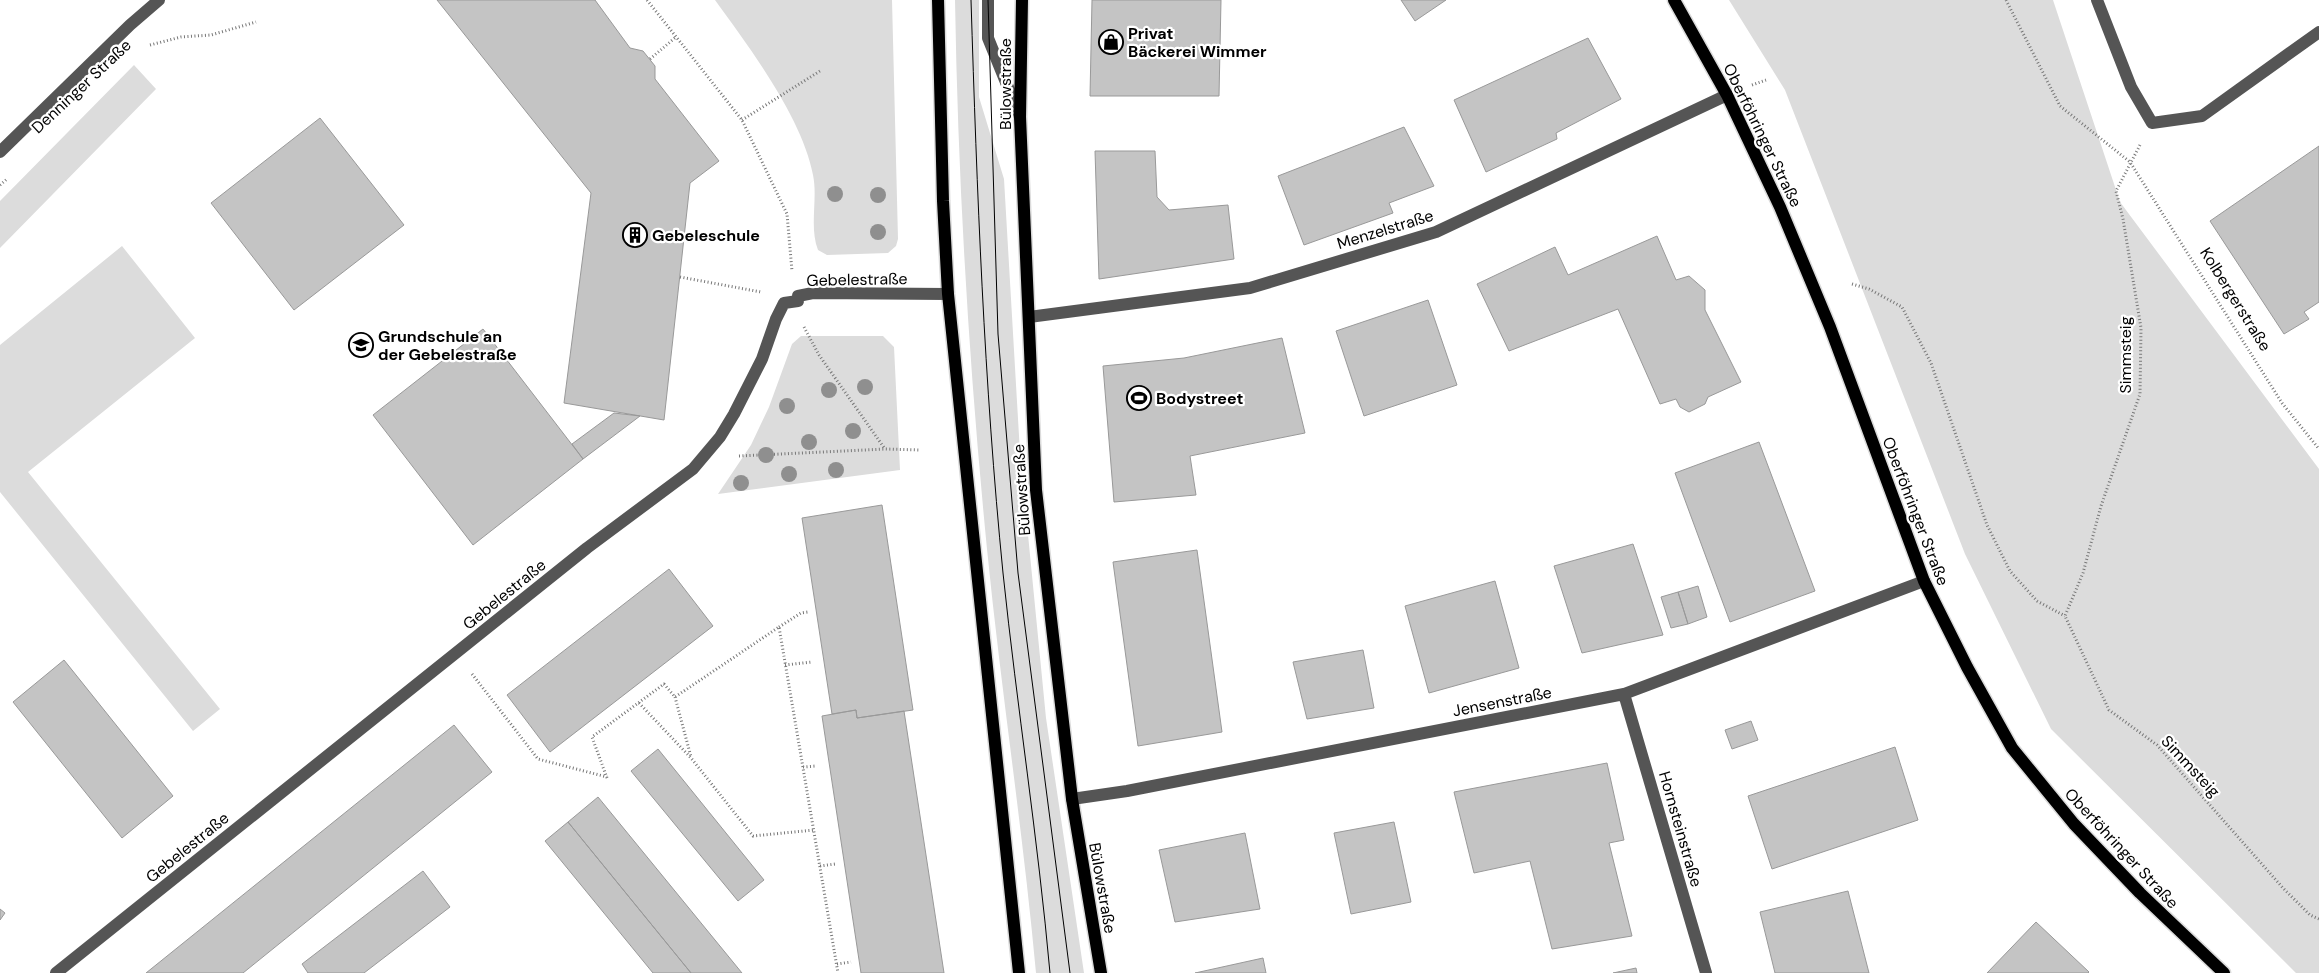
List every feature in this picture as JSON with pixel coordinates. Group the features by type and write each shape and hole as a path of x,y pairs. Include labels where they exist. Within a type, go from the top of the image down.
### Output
{"main road":[{"path":"938,0 943,201 948,294 1019,973"},
{"name":"Bülowstraße","path":"1022,0 1020,117 1036,490 1072,799 1102,973"},
{"name":"Oberföhringer Straße","path":"1674,0 1727,94 1780,207 1830,327 1924,581 1967,667 2012,748 2074,824 2140,893 2224,973"}],"street":[{"name":"Denninger Straße","path":"0,152 130,25 159,0"},
{"path":"988,0 988,38 1020,117"},
{"path":"2097,0 2131,87 2152,123 2202,116 2319,32"},
{"name":"Menzelstraße","path":"1029,317 1250,288 1436,232 1727,94"},
{"name":"Gebelestraße","path":"56,973 587,548 693,469 720,437 734,414 762,359 780,309 784,303 798,301 798,296 813,294 948,294"},
{"name":"Jensenstraße","path":"1072,799 1128,791 1624,694 1924,581"},
{"name":"Hornsteinstraße","path":"1624,694 1706,973"}],"path":[{"path":"647,0 742,120 787,214 791,263 798,301 680,277"},
{"name":"Kolbergerstraße","path":"2006,0 2060,106 2130,162 2282,403 2319,449"},
{"name":"Denninger Straße","path":"142,50 148,45 211,34 256,22"},
{"path":"650,59 676,37"},
{"path":"742,120 820,71"},
{"name":"Simmsteig","path":"2152,123 2116,191 2123,219 2141,328 2140,394 2101,506 2083,573 2065,616 2109,710 2157,745 2283,888 2310,915 2319,919"},
{"path":"0,185 7,178"},
{"path":"1852,284 1868,289 1902,307 1931,363 1987,525 2010,571 2037,601 2065,616"},
{"path":"804,326 819,354 885,449"},
{"path":"737,456 885,449 920,450"},
{"path":"675,697 778,627 801,613 808,612"},
{"path":"778,627 838,973"},
{"path":"456,653 538,759 607,778 592,737 664,684 675,697 691,758"},
{"path":"785,665 812,662"},
{"path":"639,703 691,758 753,836 814,830"},
{"path":"803,767 816,766"},
{"path":"820,866 834,864"},
{"path":"837,964 851,962"}],"shaded area":[{"path":"715,0 892,0 898,239 896,246 888,253 827,255 818,250 814,232 815,194 813,175 798,130 773,83"},
{"path":"955,0 979,0 979,97 1004,179 1020,453 1046,718 1084,973 1036,973 993,602 975,412 965,275 956,69"},
{"path":"1729,0 2053,0 2120,202 2319,469 2319,973 2296,973 2051,729 1965,554 1785,90"},
{"path":"134,65 156,89 0,248 0,201"},
{"path":"122,246 195,338 28,472 220,709 193,731 0,492 0,345"},
{"path":"801,336 883,336 894,347 900,470 718,494 751,445 769,407 792,344"}],"building":[{"name":"Gebeleschule","path":"437,0 595,0 630,48 643,51 655,66 655,79 719,161 690,183 664,420 564,403 591,193"},
{"path":"1092,0 1221,0 1219,96 1090,96"},
{"path":"1401,0 1446,0 1415,21"},
{"path":"1588,38 1621,99 1556,133 1557,139 1486,172 1454,100"},
{"path":"320,118 404,225 294,310 211,203"},
{"path":"1404,127 1434,186 1389,203 1393,213 1304,245 1278,176"},
{"path":"2319,146 2319,302 2304,312 2309,319 2284,334 2210,221"},
{"path":"1095,151 1155,151 1157,197 1169,210 1228,205 1234,259 1099,279"},
{"path":"1657,236 1676,280 1689,276 1705,290 1705,310 1741,382 1708,397 1705,404 1689,412 1680,407 1676,399 1660,404 1618,309 1509,351 1477,284 1555,247 1568,275"},
{"path":"1428,300 1457,385 1364,416 1336,331"},
{"path":"483,329 583,459 473,545 373,415"},
{"path":"1282,338 1305,433 1190,456 1196,495 1114,502 1103,366 1184,358"},
{"path":"614,413 640,416 583,459 572,444"},
{"path":"1759,442 1815,591 1730,622 1675,473"},
{"path":"882,505 913,710 857,718 856,710 832,714 802,518"},
{"path":"1633,544 1663,635 1582,653 1554,566"},
{"path":"1197,550 1222,732 1138,746 1113,562"},
{"path":"669,569 713,626 550,752 507,695"},
{"path":"1495,581 1519,668 1429,693 1405,606"},
{"path":"1698,586 1707,617 1688,624 1678,592"},
{"path":"1678,592 1688,624 1671,628 1661,597"},
{"path":"1363,650 1374,708 1307,719 1293,662"},
{"path":"64,660 173,796 122,838 13,702"},
{"path":"856,710 857,718 904,711 944,973 861,973 822,716"},
{"path":"1751,721 1758,740 1732,749 1725,730"},
{"path":"454,725 492,772 243,973 146,973"},
{"path":"1895,747 1918,820 1772,869 1748,796"},
{"path":"658,749 764,880 738,901 631,771"},
{"path":"1607,763 1624,840 1609,843 1632,936 1552,949 1530,861 1474,873 1454,792"},
{"path":"598,797 742,973 691,973 568,822"},
{"path":"568,822 691,973 653,973 545,841"},
{"path":"1394,822 1411,902 1351,914 1334,833"},
{"path":"1245,833 1260,909 1175,922 1159,850"},
{"path":"423,871 450,907 364,973 308,973 302,964"},
{"path":"1848,891 1869,973 1775,973 1760,912"},
{"path":"0,909 5,913 0,920"},
{"path":"2036,922 2089,972 1987,973"},
{"path":"1263,958 1266,973 1195,973"},
{"path":"1636,968 1637,973 1613,973"}],"tram line":[{"path":"971,0 982,287 996,501 1050,973"},
{"path":"988,0 998,334 1018,573 1070,973"}],"place":[{"name":"Privat Bäckerei Wimmer","path":"1111,42"},
{"name":"Gebeleschule","path":"635,235"},
{"name":"Grundschule an der Gebelestraße","path":"361,345"},
{"name":"Bodystreet","path":"1139,398"}]}
